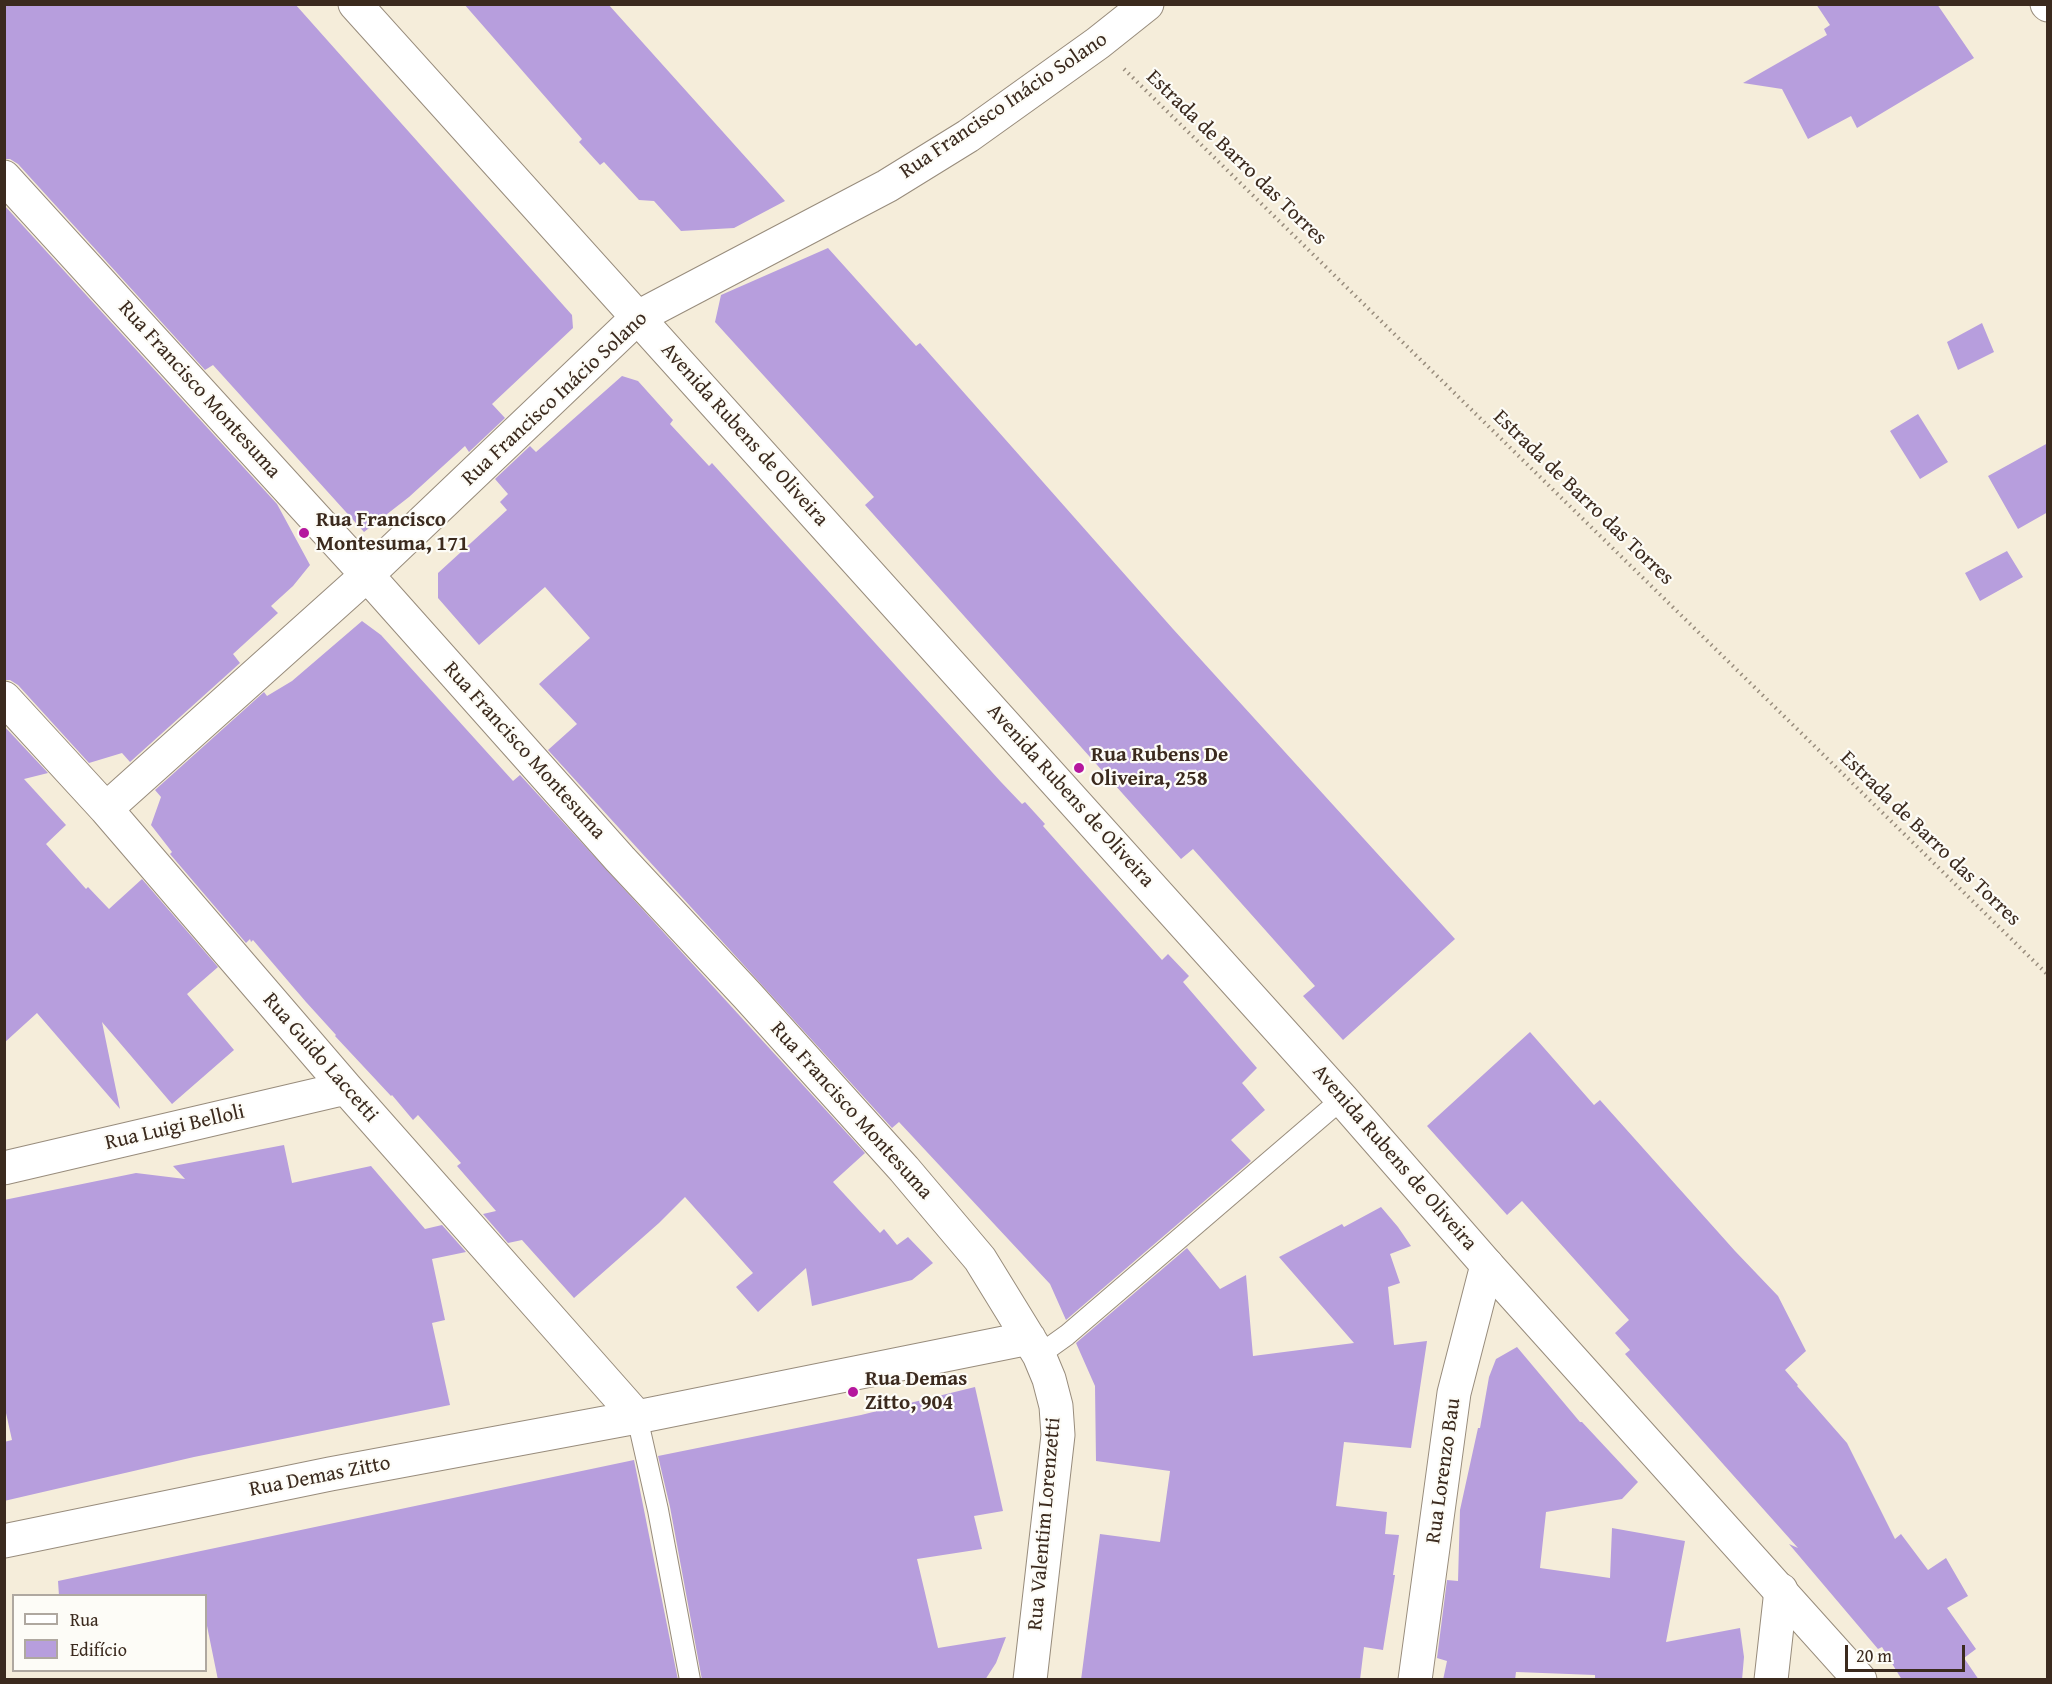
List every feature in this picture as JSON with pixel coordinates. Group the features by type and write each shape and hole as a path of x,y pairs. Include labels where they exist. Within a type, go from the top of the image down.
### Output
{"street":[{"name":"Avenida Rubens de Oliveira","path":"355,4 1342,1099 1487,1265 1860,1680"},
{"name":"Rua Francisco Inácio Solano","path":"106,809 368,575 638,317 887,186 968,136 1098,43 1147,4"},
{"name":"Rua Francisco Montesuma","path":"4,177 368,575 620,859 904,1169 980,1259 1034,1347"},
{"name":"Rua Guido Laccetti","path":"4,698 106,809 346,1088 637,1417"},
{"name":"Rua Luigi Belloli","path":"4,1168 346,1088"},
{"name":"Rua Lorenzo Bau","path":"1415,1680 1454,1393 1487,1265"},
{"name":"Rua Demas Zitto","path":"4,1541 319,1477 637,1417 1034,1347"},
{"name":"Rua Valentim Lorenzetti","path":"1030,1680 1058,1435 1056,1406 1049,1379 1034,1347"},
{"path":"1771,1680 1781,1590"}],"lane":[{"path":"1034,1347 1067,1335 1342,1099"},
{"path":"637,1417 658,1510 690,1680"}],"path":[{"name":"Estrada de Barro das Torres","path":"1098,43 2048,975"}],"building":[{"path":"4,4 295,4 572,315 573,328 492,404 505,418 469,452 465,446 409,497 364,532 213,365 205,370 18,164 10,159 4,159"},
{"path":"464,4 608,4 785,201 734,228 681,231 654,201 639,200 604,162 600,165 579,142 582,139"},
{"path":"1816,4 1937,4 1974,58 1857,128 1851,116 1808,139 1782,89 1743,83 1827,35 1824,29 1830,25"},
{"path":"4,205 277,504 310,565 293,586 271,606 278,613 233,654 240,663 130,762 122,753 89,763 18,685 10,680 4,680"},
{"path":"828,248 916,346 920,343 1173,629 1455,939 1343,1040 1303,996 1315,986 1193,849 1181,859 865,505 874,497 715,322 721,295"},
{"path":"1982,323 1994,352 1958,370 1947,342"},
{"path":"622,376 638,381 673,420 670,424 709,466 712,463 1001,782 1022,804 1025,802 1045,824 1043,826 1162,960 1168,954 1189,976 1183,982 1257,1068 1242,1083 1265,1110 1231,1140 1251,1161 1066,1320 1050,1284 899,1122 892,1128 548,750 577,724 539,684 590,638 545,587 479,645 438,598 438,573 507,510 500,502 508,494 495,479 530,446 536,452"},
{"path":"1918,414 1948,462 1920,479 1890,431"},
{"path":"2048,443 2048,512 2018,529 1988,476"},
{"path":"2007,551 2023,577 1980,601 1965,573"},
{"path":"362,621 381,635 513,781 520,775 865,1153 833,1182 880,1233 884,1229 897,1245 908,1237 933,1263 912,1280 812,1306 806,1268 758,1312 736,1287 753,1273 685,1197 574,1298 522,1240 508,1243 483,1214 496,1211 457,1166 461,1163 418,1115 413,1120 335,1036 253,940 251,942 250,939 246,943 170,854 172,852 151,825 161,797 155,790 264,692 267,696 292,681"},
{"path":"4,726 48,773 24,779 66,825 46,844 86,889 88,887 109,909 142,879 218,967 187,994 234,1050 172,1104 102,1022 120,1109 37,1013 4,1043"},
{"path":"1530,1032 1594,1105 1600,1100 1778,1296 1806,1351 1785,1370 1847,1443 1895,1539 1901,1534 1928,1570 1946,1558 1968,1596 1947,1608 1976,1649 1964,1658 1979,1680 1902,1680 1882,1647 1878,1649 1789,1544 1798,1548 1625,1354 1630,1350 1615,1333 1629,1320 1522,1201 1507,1215 1427,1126"},
{"path":"284,1145 292,1183 371,1166 425,1229 442,1225 466,1252 432,1259 445,1320 432,1323 450,1405 194,1457 4,1501 4,1442 12,1440 4,1404 4,1200 136,1173 185,1179 173,1166"},
{"path":"1381,1207 1411,1246 1390,1254 1400,1283 1388,1287 1394,1345 1427,1341 1411,1448 1344,1442 1336,1506 1387,1512 1385,1534 1399,1535 1383,1650 1364,1647 1360,1680 1081,1680 1100,1534 1160,1542 1170,1471 1096,1461 1095,1386 1076,1343 1187,1248 1220,1289 1246,1275 1253,1356 1354,1343 1279,1257 1342,1224 1344,1227"},
{"path":"1517,1347 1580,1422 1638,1482 1622,1499 1546,1512 1540,1568 1610,1578 1612,1528 1685,1541 1666,1642 1740,1628 1744,1657 1742,1680 1595,1680 1595,1675 1516,1672 1515,1680 1443,1680 1447,1661 1437,1658 1447,1580 1458,1581 1460,1510 1478,1428 1480,1428 1489,1377 1496,1359"},
{"path":"975,1387 1003,1511 974,1516 982,1549 917,1559 938,1648 1006,1637 996,1663 985,1680 702,1680 670,1507 658,1456 861,1415"},
{"path":"634,1460 678,1680 218,1680 207,1626 207,1594 59,1594 58,1581"}],"place":[{"name":"Rua Francisco Montesuma, 171","path":"304,533"},
{"name":"Rua Rubens De Oliveira, 258","path":"1079,768"},
{"name":"Rua Demas Zitto, 904","path":"853,1392"}]}
